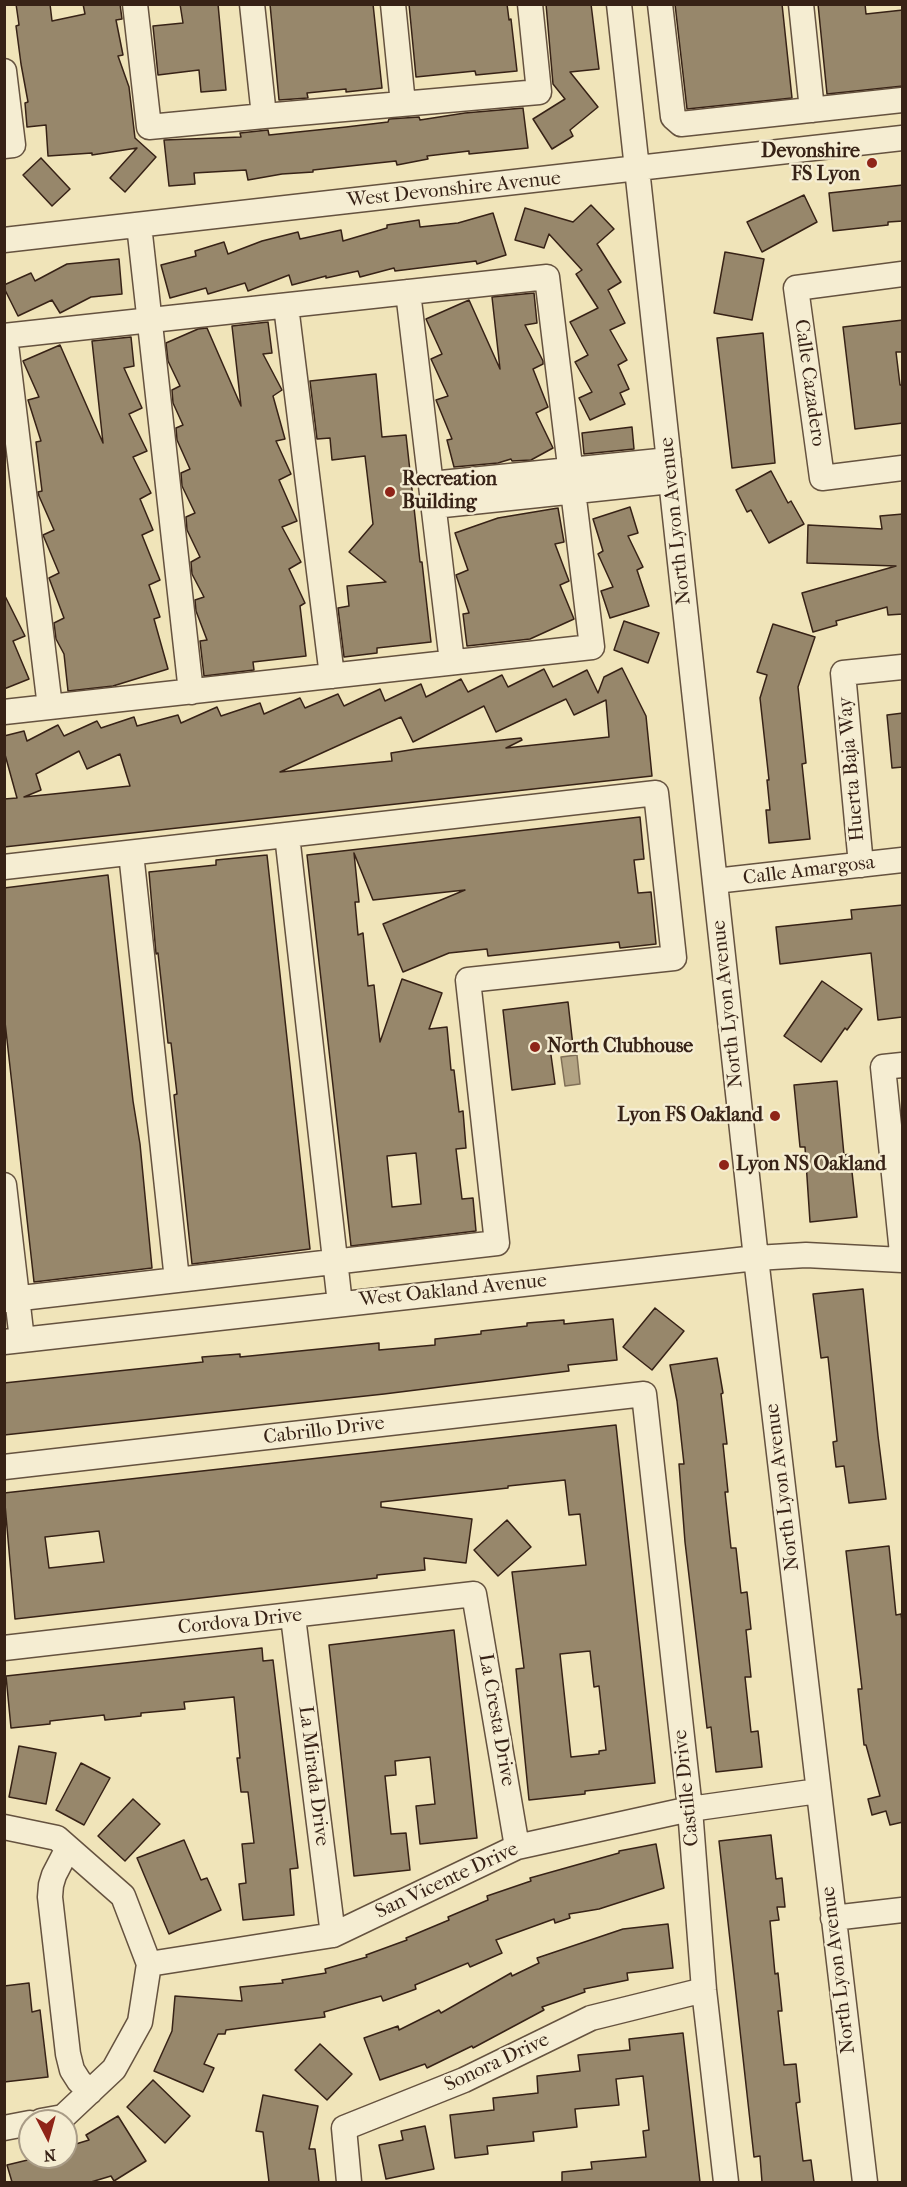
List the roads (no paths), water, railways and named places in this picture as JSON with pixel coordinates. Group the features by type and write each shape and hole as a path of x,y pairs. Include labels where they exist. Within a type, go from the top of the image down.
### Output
{"street":[{"path":"135,4 149,127 539,92 530,4"},
{"path":"252,4 264,116"},
{"path":"393,4 403,104"},
{"name":"North Lyon Avenue","path":"619,4 756,1258 865,2182"},
{"path":"660,4 673,117 683,124 903,100"},
{"path":"801,4 812,110"},
{"path":"4,71 13,145 4,146"},
{"name":"West Devonshire Avenue","path":"4,240 637,170 903,138"},
{"path":"139,225 191,692"},
{"name":"Calle Cazadero","path":"903,274 796,288 822,478 903,468"},
{"path":"4,712 191,692 592,647 547,278 5,336 50,707"},
{"path":"408,292 452,662"},
{"path":"286,306 332,676"},
{"path":"432,495 670,470"},
{"name":"Huerta Baja Way","path":"861,865 843,673 903,667"},
{"path":"4,867 656,794 674,958 468,980 497,1243 11,1300"},
{"path":"287,835 340,1304"},
{"path":"131,853 177,1280"},
{"name":"Calle Amargosa","path":"715,882 903,860"},
{"path":"893,1066 903,1253"},
{"path":"4,1185 13,1341"},
{"name":"West Oakland Avenue","path":"13,1341 756,1258 806,1254 903,1260"},
{"name":"Cabrillo Drive","path":"4,1467 644,1394"},
{"name":"Castille Drive","path":"644,1394 690,1809 704,1990 726,2182"},
{"name":"Cordova Drive","path":"4,1648 293,1617 474,1594"},
{"name":"La Cresta Drive","path":"474,1594 517,1846"},
{"name":"La Mirada Drive","path":"293,1617 333,1935"},
{"name":"San Vicente Drive","path":"149,1964 333,1935 517,1846 690,1809 818,1791"},
{"path":"4,1827 57,1838 123,1896 149,1964 140,2022 114,2069 71,2109"},
{"path":"68,1848 51,1885 50,1897 68,2054 72,2070 90,2092"},
{"path":"833,1918 903,1910"},
{"name":"Sonora Drive","path":"349,2182 344,2128 464,2080 591,2018 704,1990"}],"place":[{"name":"Devonshire FS Lyon","path":"872,163"},
{"name":"Recreation Building","path":"390,492"},
{"name":"North Clubhouse","path":"535,1047"},
{"name":"Lyon FS Oakland","path":"775,1116"},
{"name":"Lyon NS Oakland","path":"724,1165"}]}
